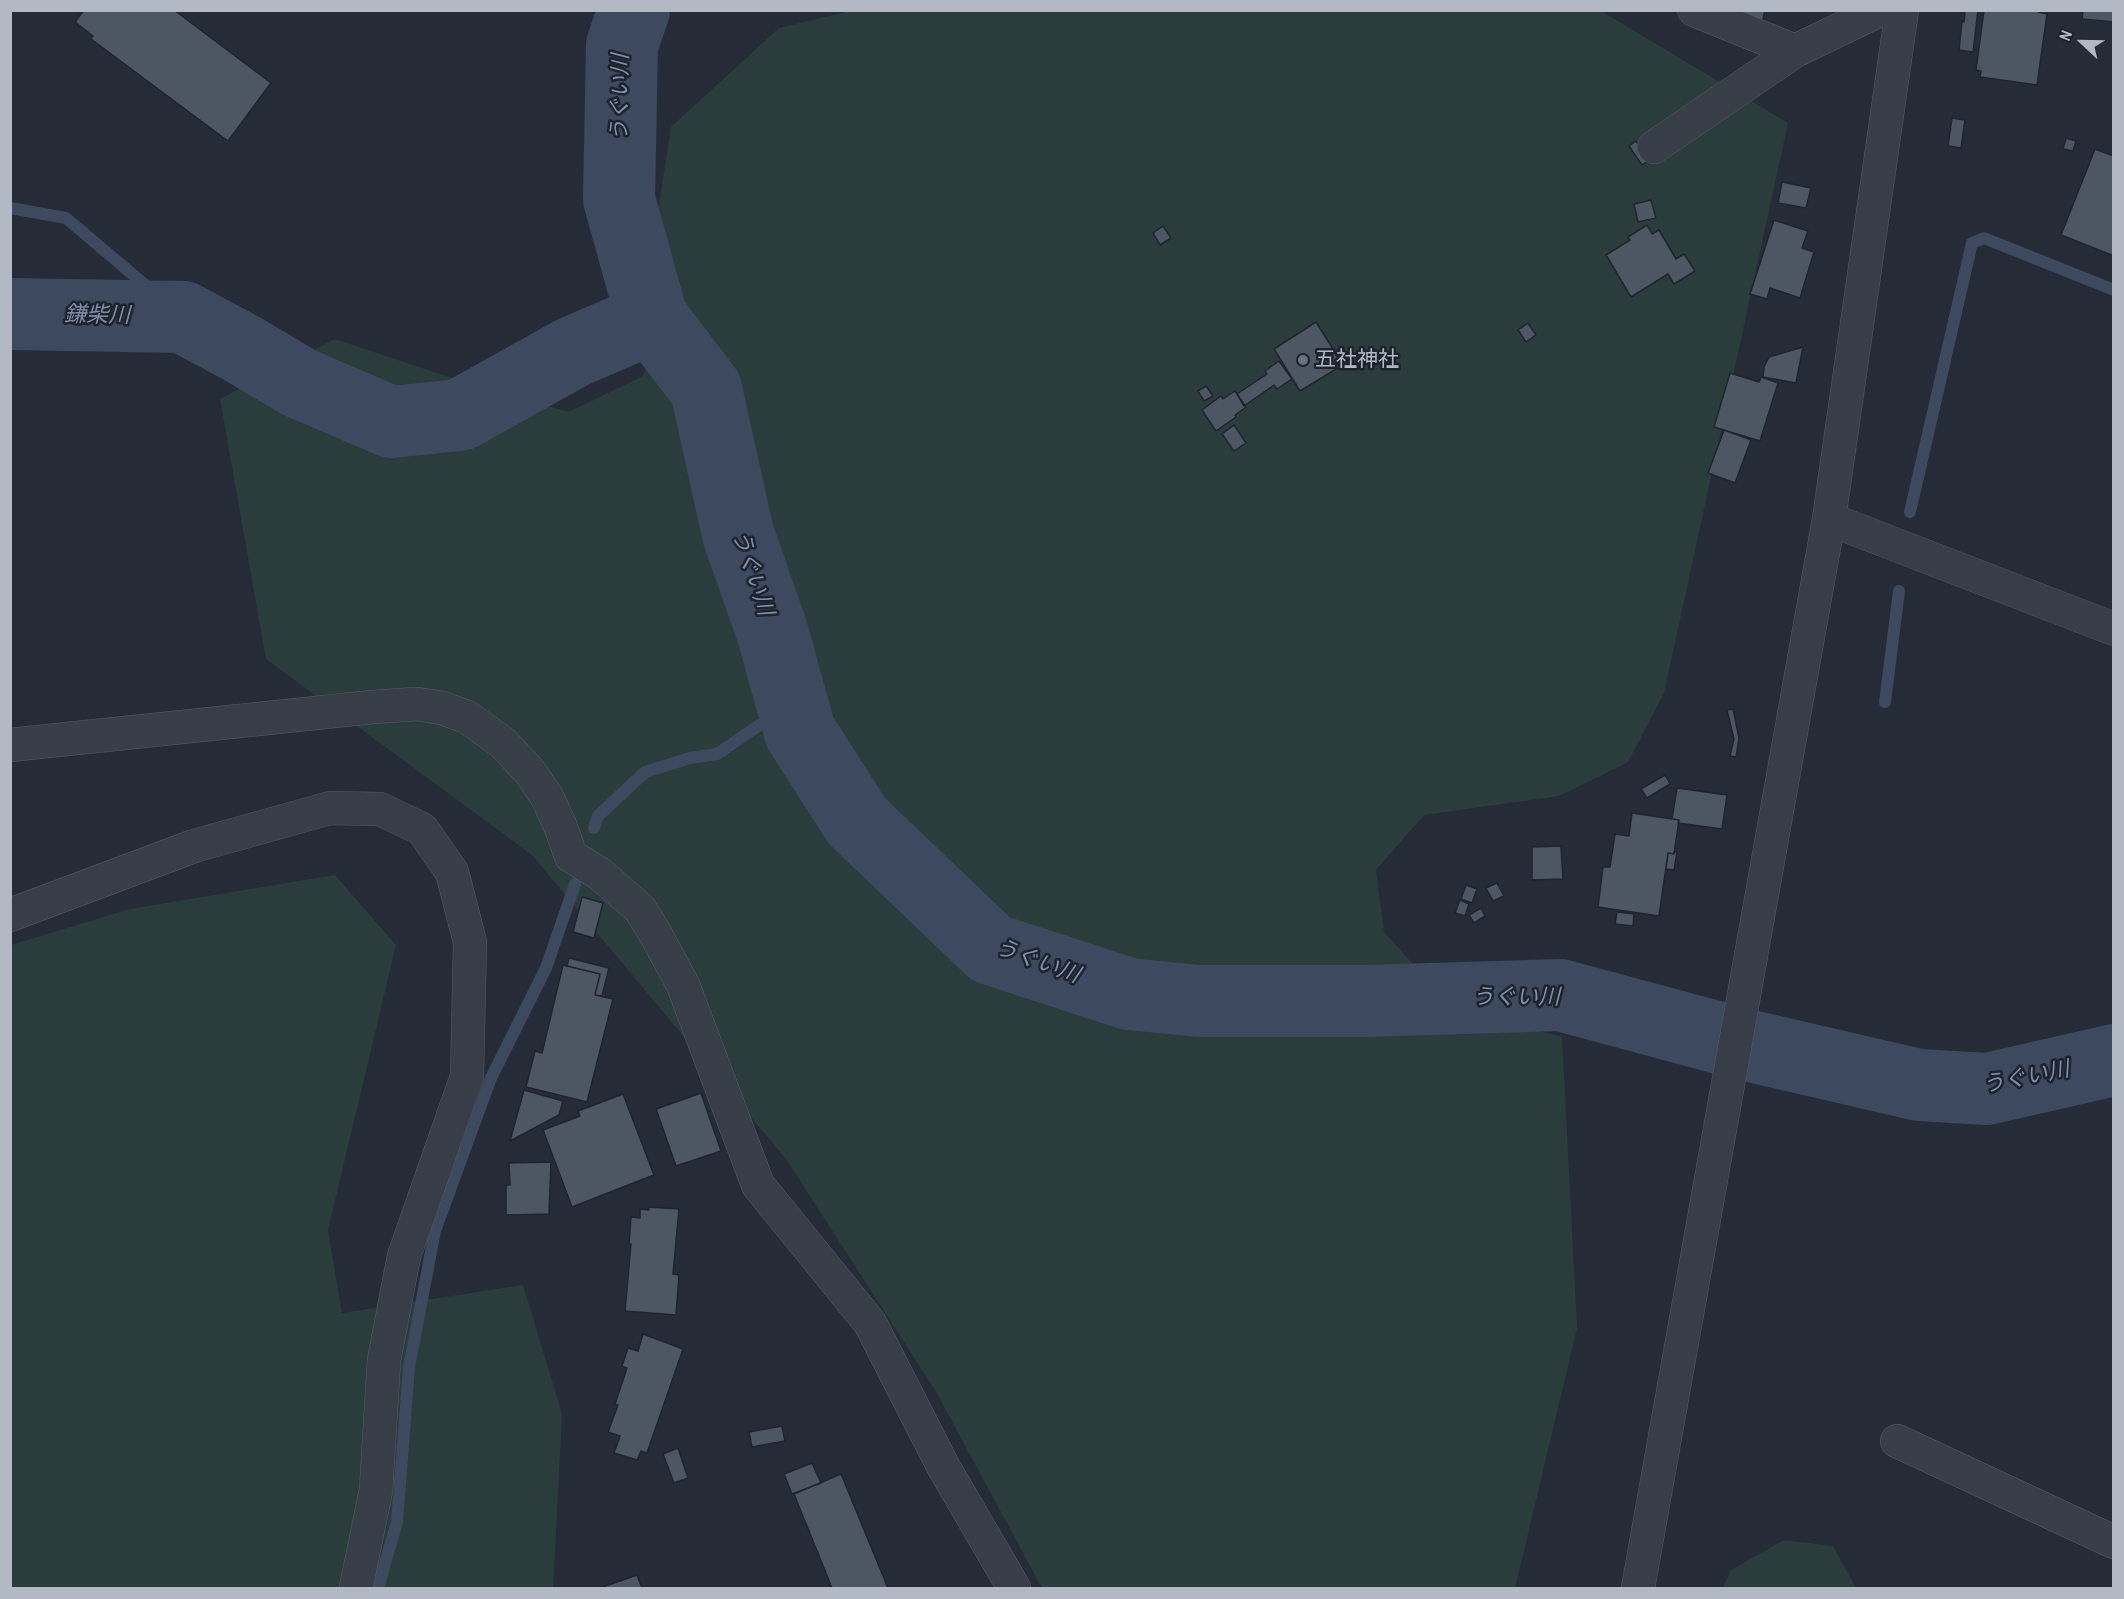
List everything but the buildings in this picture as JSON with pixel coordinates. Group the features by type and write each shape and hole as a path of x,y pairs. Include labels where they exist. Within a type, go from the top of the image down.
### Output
{"street":[{"path":"1694,10 1795,51"},
{"path":"1654,147 1795,51 1880,10"},
{"path":"1638,1588 1829,519 1902,10"},
{"path":"1829,519 2114,629"},
{"path":"10,745 417,704 442,708 467,717 503,742 530,772 547,797 571,856 600,874 640,909 656,935 683,985 758,1185 870,1323 943,1466 1014,1588"},
{"path":"10,915 194,846 330,808 380,810 422,830 452,872 470,942 467,1076 404,1256 384,1360 376,1490 356,1588"},
{"path":"1896,1441 2114,1542"}],"shaded area":[{"path":"850,11 1601,11 1788,123 1664,693 1628,762 1559,796 1424,815 1376,870 1384,932 1451,1006 1562,1037 1577,1328 1515,1588 1042,1588 935,1390 786,1159 532,855 266,659 220,399 335,339 479,387 569,412 643,376 664,327 651,256 671,127 779,28"},
{"path":"335,875 396,945 328,1230 342,1313 523,1285 562,1414 553,1588 11,1588 11,945 130,909"},
{"path":"1784,1540 1833,1546 1856,1588 1723,1588 1731,1570"}],"waterway":[{"name":"うぐい川","path":"634,10 622,45 619,199 652,318 706,389 738,534 772,631 800,732 857,821 991,949 1129,994 1199,1001 1367,1001 1560,995 1742,1044 1919,1085 1987,1089 2114,1060"},
{"path":"10,208 66,218 183,317"},
{"path":"1910,512 1972,243 1984,238 2114,290"},
{"name":"鎌柴川","path":"10,314 183,317 300,383 391,422 460,415 573,352 652,318"},
{"path":"1885,702 1899,591"},
{"path":"594,828 598,816 645,772 690,758 717,754 792,703"},
{"path":"378,1588 397,1522 409,1367 435,1231 491,1078 546,968 575,884"}],"place":[{"name":"五社神社","path":"1303,360"}]}
